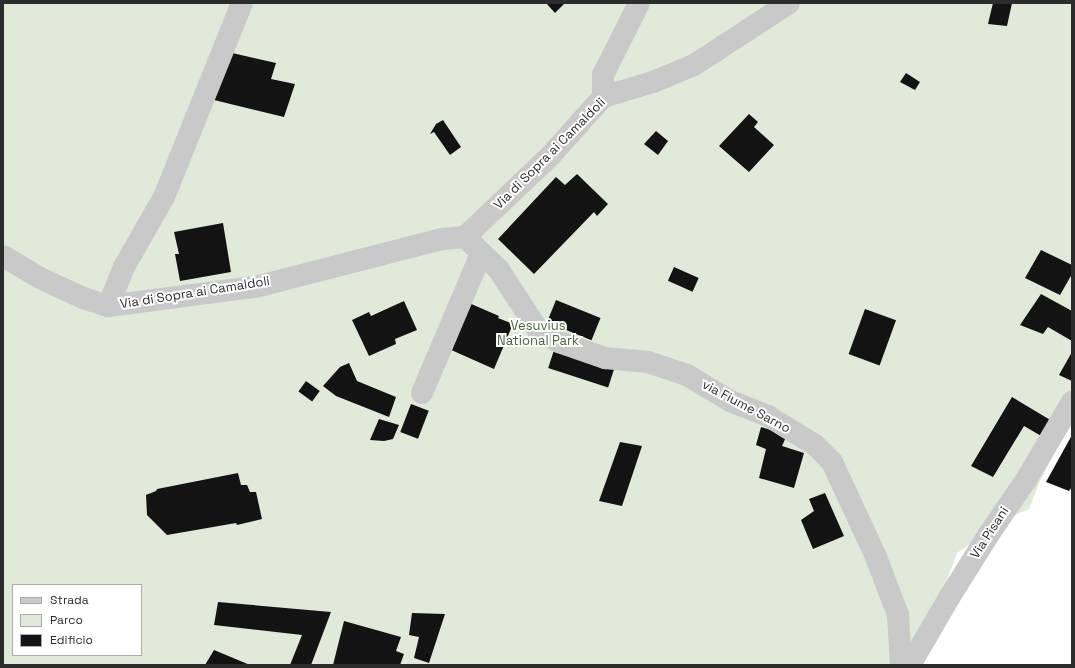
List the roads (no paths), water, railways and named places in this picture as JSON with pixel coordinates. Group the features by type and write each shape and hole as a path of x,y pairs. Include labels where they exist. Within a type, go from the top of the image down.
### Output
{"street":[{"path":"108,306 124,267 164,197 242,3"},
{"path":"603,97 604,75 639,3"},
{"name":"Via di Sopra ai Camaldoli","path":"3,256 40,278 83,298 108,306 255,287 442,239 465,237 551,155 603,97 653,82 694,65 789,3"},
{"path":"422,393 481,254 465,237"},
{"name":"via Fiume Sarno","path":"481,254 499,270 538,330 559,342 605,358 648,362 687,375 730,401 768,416 815,445 832,462 879,564 898,615 900,665"},
{"name":"Via Pisani","path":"910,665 949,598 989,534 1026,480 1072,402"}],"park label":[{"name":"Vesuvius National Park","path":"538,334"}]}
